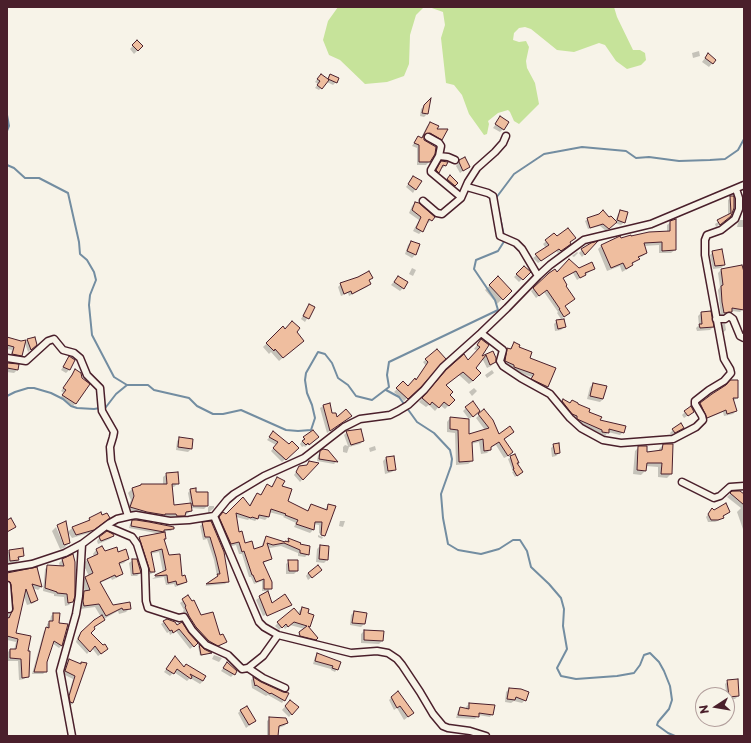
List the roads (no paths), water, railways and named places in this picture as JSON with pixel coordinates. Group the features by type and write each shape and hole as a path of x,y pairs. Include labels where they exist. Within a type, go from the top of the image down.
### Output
{"street":[{"path":"423,201 437,213 441,214 462,197 468,182 477,168 495,152 503,143 506,136"},
{"path":"428,137 441,144 439,156 431,172 462,197"},
{"path":"439,156 448,157 455,160"},
{"path":"7,568 32,564 60,555 82,544 117,519 128,516 136,515 170,520 189,520 214,516 234,494 264,476 300,460 344,427 360,419 390,415 408,405 424,390 443,367 482,334 538,276 550,265 587,238 651,224 744,185"},
{"path":"467,187 493,196 500,236 516,243 522,249 538,276"},
{"path":"482,334 502,348 504,352 500,361 503,366 550,394 570,418 581,428 603,440 621,443 644,440 673,439 696,427 703,420 695,401 708,390 724,381 731,373 724,359 716,319 705,255 705,240 707,235 721,230 735,219 738,214 739,198 736,189"},
{"path":"716,319 725,319 729,316 733,319 740,336 744,338"},
{"path":"7,358 26,361 48,341 54,339 63,350 74,353 80,358 87,375 100,388 102,411 104,417 114,432 114,437 110,447 111,461 128,516"},
{"path":"682,482 714,498 720,496 730,487 744,486"},
{"path":"214,516 261,624 278,635 351,653 377,651 388,653 397,659 402,665 433,714 443,726 470,731 486,736"},
{"path":"106,526 132,537 137,544 145,569 146,600 148,608 179,618 184,617 192,630 206,645 228,656 242,668 248,668 263,678 285,688"},
{"path":"72,736 60,671 76,614 79,596 82,544"},
{"path":"7,585 9,609"},
{"path":"248,668 263,656 278,635"}],"waterway":[{"path":"7,115 9,126 7,131"},
{"path":"496,199 514,174 544,154 582,147 626,151 636,158 649,157 679,161 725,159 738,150 744,139"},
{"path":"7,165 14,168 25,178 39,178 68,193 79,242 80,254 87,260 94,272 96,280 90,295 89,305 92,335 114,377 127,385 148,385 154,390 189,398 197,406 213,414 223,414 241,410 286,430 311,430 315,418 307,393 305,380 306,373 318,352 325,354 332,363 338,378 348,385 356,396 372,400 389,387 387,375 389,362 498,310 495,300 474,269 476,260 498,251 505,240"},
{"path":"498,207 504,236"},
{"path":"7,396 28,388 34,388 51,393 63,399 71,406 77,408 94,409 106,407 116,394 127,385"},
{"path":"386,390 399,397 417,422 434,433 450,450 452,459 451,466 441,494 443,518 448,544 458,550 481,554 499,549 513,540 520,540 527,551 531,567 561,598 564,609 563,626 567,649 557,668 561,676 576,679 617,676 634,673 640,665 644,655 650,653 659,662 664,671 670,686 672,700 669,709 657,725 675,736"}]}
